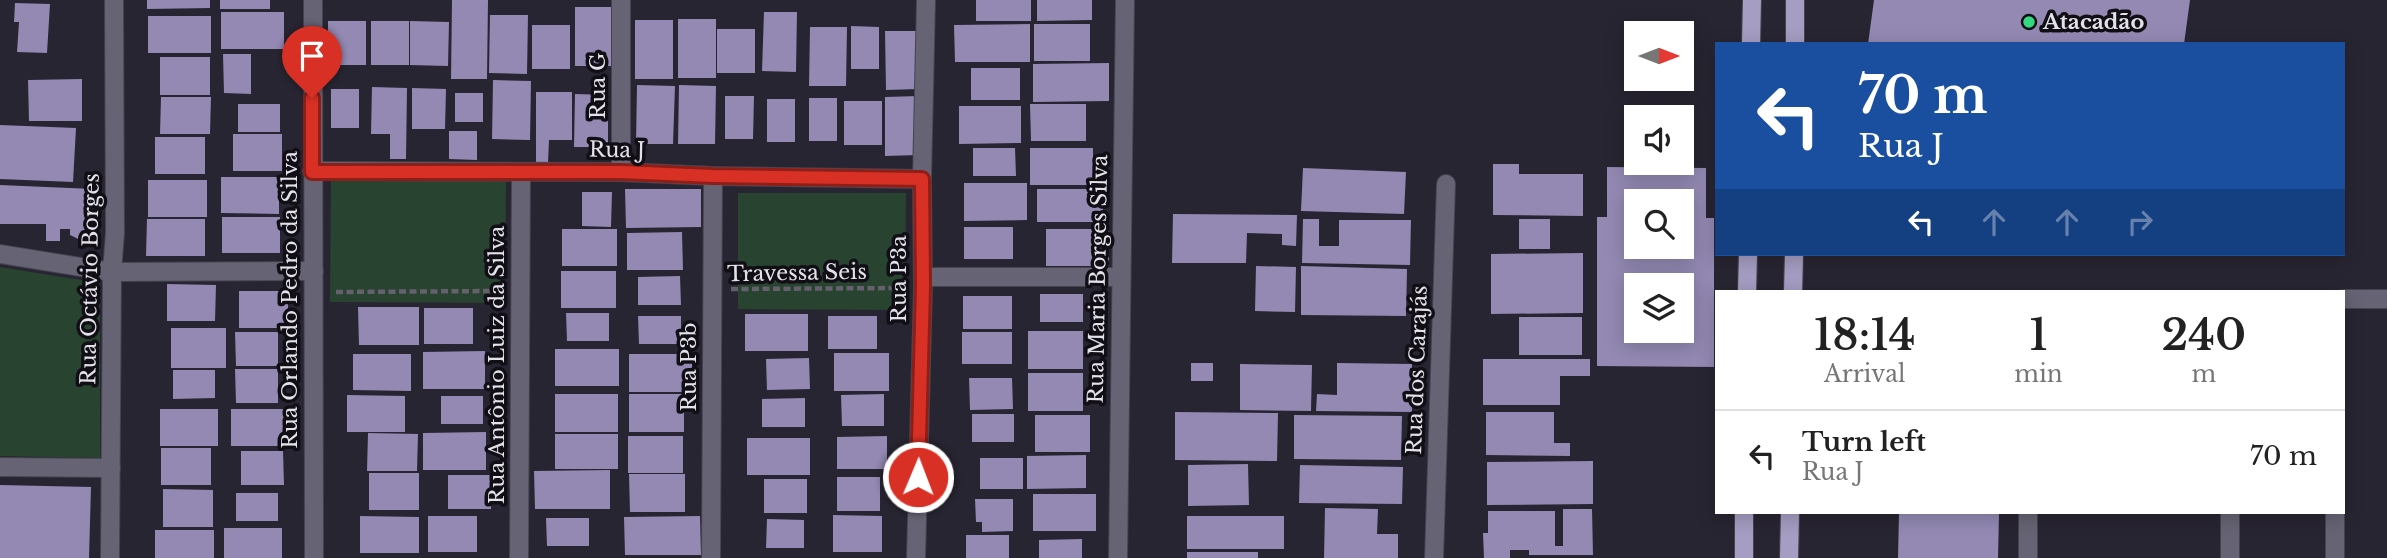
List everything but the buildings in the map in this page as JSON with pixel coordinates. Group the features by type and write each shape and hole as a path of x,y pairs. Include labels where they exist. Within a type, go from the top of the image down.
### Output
{"main road":[{"path":"1751,42 1752,0"},
{"path":"1795,42 1796,0"},
{"path":"1748,256 1748,290"},
{"path":"1793,290 1794,256"},
{"path":"1744,514 1744,558"},
{"path":"1789,558 1790,514"}],"street":[{"name":"Rua Octávio Borges","path":"110,558 112,272 115,233 114,0"},
{"name":"Rua Orlando Pedro da Silva","path":"313,0 314,558"},
{"name":"Rua G","path":"621,0 621,172"},
{"name":"Rua P3a","path":"916,558 926,0"},
{"name":"Rua Maria Borges Silva","path":"1118,558 1125,0"},
{"name":"Rua J","path":"312,172 621,172 922,179"},
{"name":"Rua Antônio Luiz da Silva","path":"519,558 521,173"},
{"name":"Rua P3b","path":"711,558 713,176"},
{"name":"Rua dos Carajás","path":"1434,558 1446,184"},
{"path":"0,254 112,272 314,271"},
{"path":"923,282 1121,277"},
{"path":"2345,299 2387,299"},
{"path":"0,467 111,468"},
{"path":"2028,514 2028,558"},
{"path":"2230,514 2230,558"},
{"path":"2335,514 2335,558"}],"path":[{"name":"Travessa Seis","path":"713,290 923,282"},
{"path":"314,293 520,290"}],"green space":[{"path":"331,178 506,179 505,303 330,302"},
{"path":"738,193 906,193 905,310 738,309"},
{"path":"0,267 100,283 100,458 0,456"}],"place":[{"name":"Atacadão","path":"2029,22"}],"route":[{"path":"312,98 312,172 621,172 922,179 923,287 918,477"}]}
